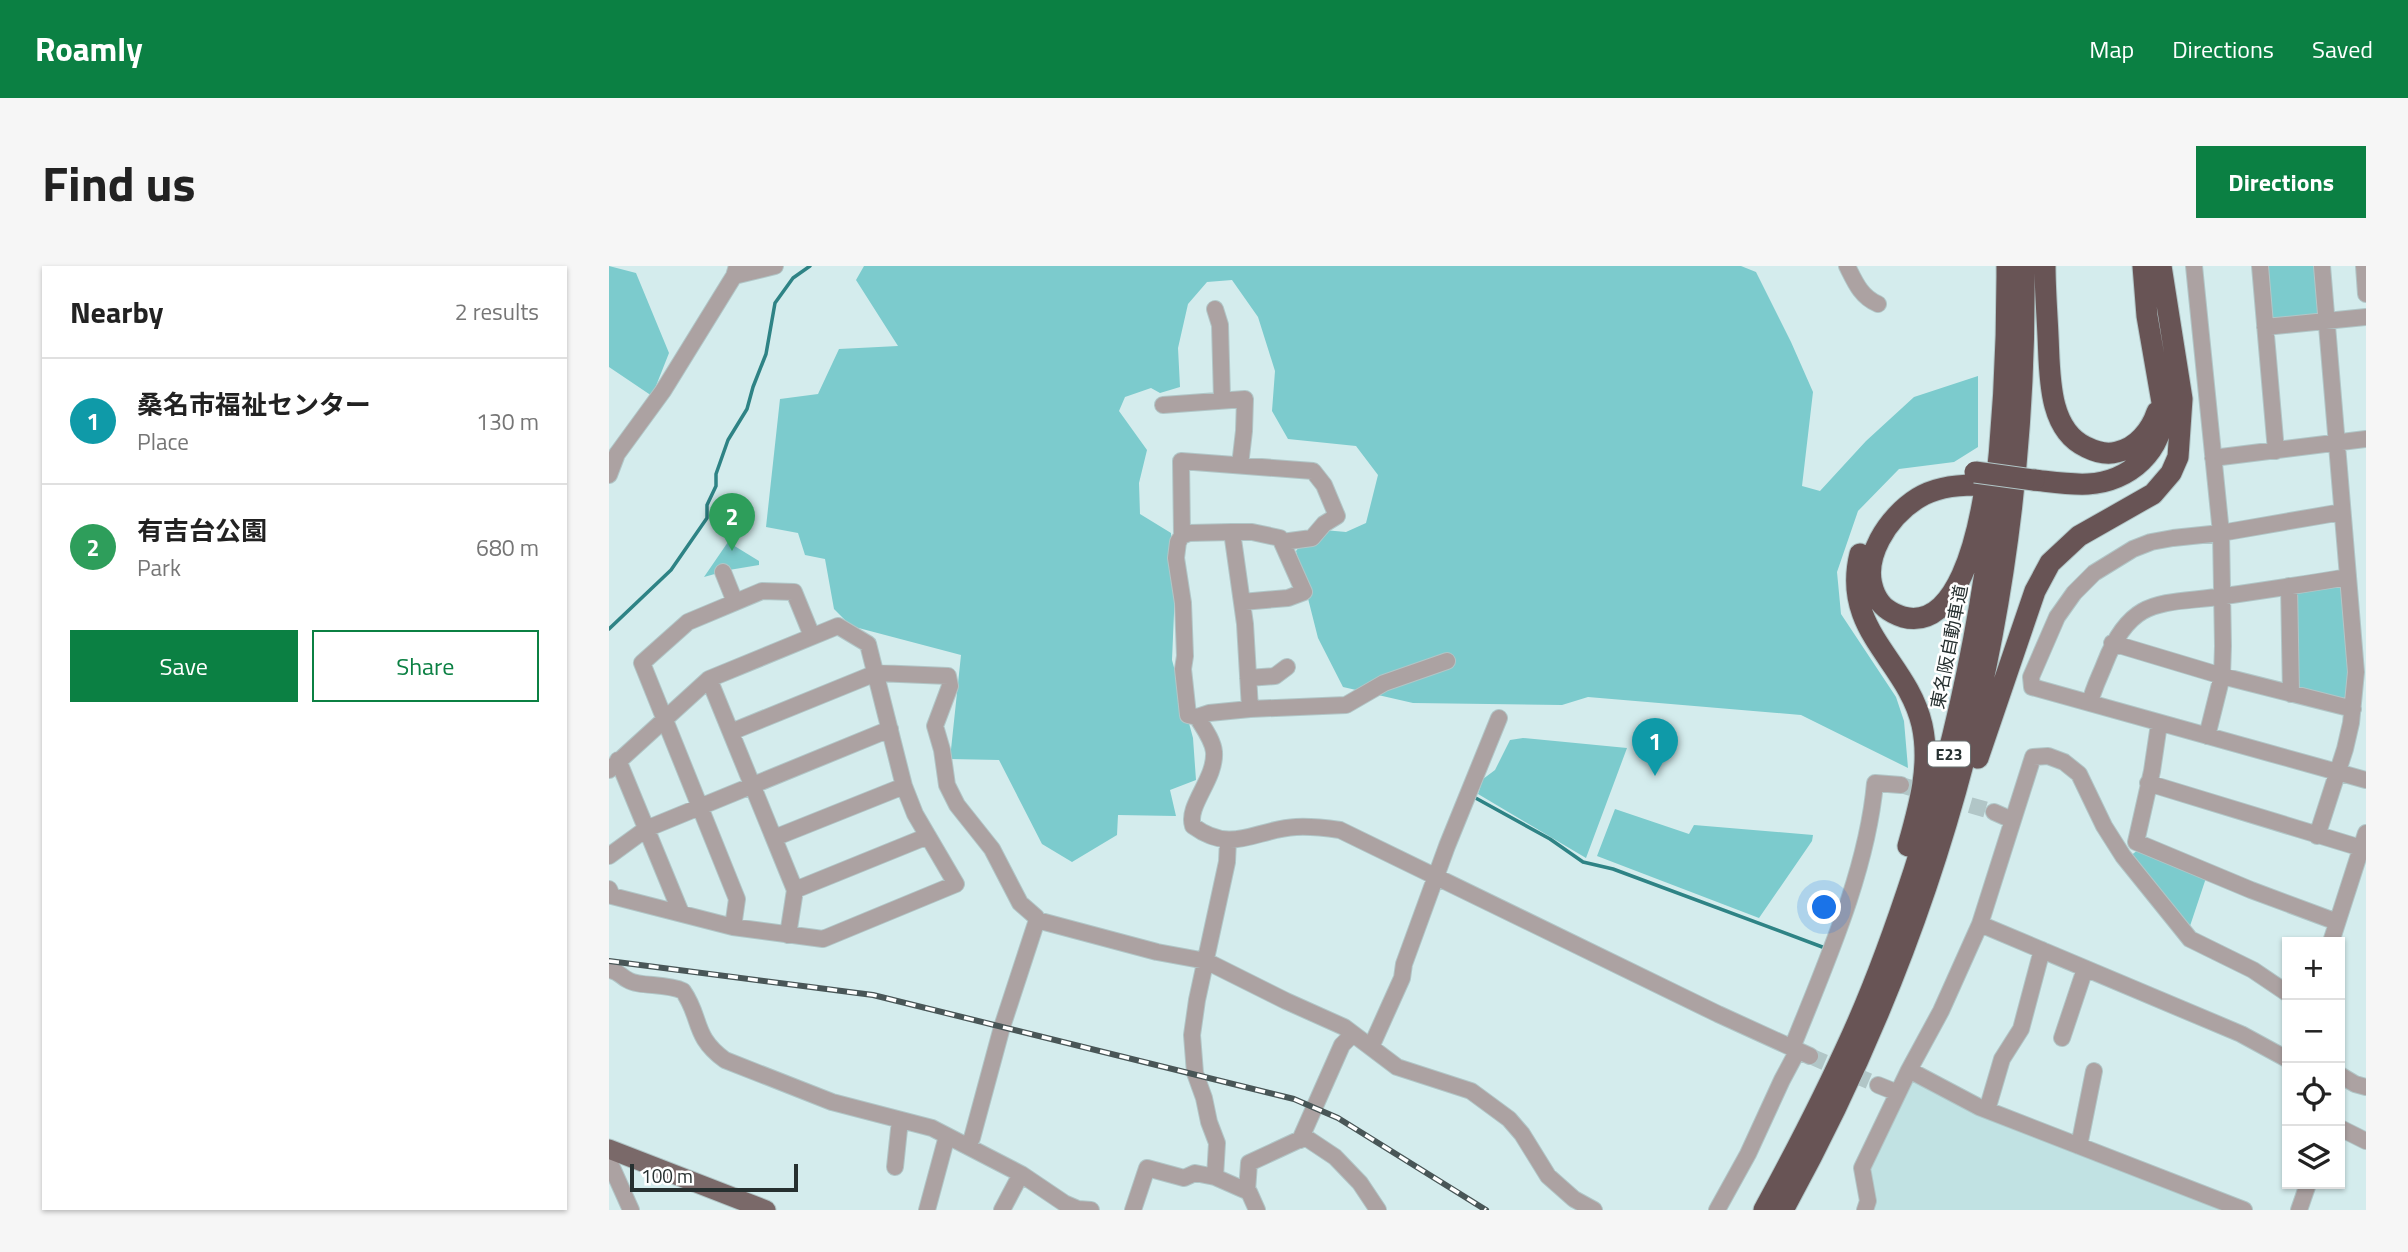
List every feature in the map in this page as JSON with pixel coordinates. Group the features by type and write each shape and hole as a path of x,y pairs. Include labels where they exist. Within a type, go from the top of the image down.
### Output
{"highway":[{"path":"1975,479 1918,498 1886,529 1874,554 1872,579 1874,592 1881,605 1891,612 1907,618 1922,617 1935,611 1955,589 1969,558 1989,461 1997,266"},
{"name":"東名阪自動車道","path":"1764,1210 1853,1034 1886,976 1911,879 1945,768 1975,641 1987,567 2001,446 2007,266"},
{"name":"東名阪自動車道","path":"1783,1210 1818,1147 1941,845 1962,772 1991,643 2004,569 2018,447 2024,266"},
{"path":"2045,266 2050,379 2054,403 2063,425 2073,437 2080,444 2097,452 2117,452 2127,448 2136,443 2152,425 2158,405 2155,289 2162,266"},
{"path":"1886,976 1926,907 2035,591 2050,563 2079,536 2140,502 2163,483 2178,457 2182,400 2155,289 2142,266"},
{"path":"2034,486 2102,482 2116,478 2141,463 2161,432 2163,420 2158,390"},
{"path":"1886,976 1896,890 1919,800 1925,750 1921,723 1910,695 1864,620 1858,598 1859,558 1869,531 1884,509 1897,497 1935,477 2034,486 2085,498 2116,492 2138,481 2157,466 2171,445 2182,400"}],"main road":[{"path":"609,1149 766,1210"}],"street":[{"path":"609,475 617,454 663,391 735,271 775,266"},
{"path":"1847,266 1856,285 1868,300 1878,304"},
{"path":"2194,266 2221,533 2222,676 2207,736"},
{"path":"2260,266 2276,451"},
{"path":"2317,836 2345,749 2353,709 2356,673 2322,266"},
{"path":"2364,266 2366,294"},
{"path":"1215,309 1220,325 1222,400"},
{"path":"2265,327 2366,317"},
{"path":"1163,405 1245,399 1240,465"},
{"path":"2213,458 2366,439"},
{"path":"1282,542 1313,538 1324,524 1337,516 1324,485 1313,471 1181,461 1182,536 1176,548 1176,558 1183,603 1185,656 1182,669 1188,715 1197,717 1209,713 1250,709 1346,705 1384,682 1447,661"},
{"path":"2342,512 2221,533 2173,538 2133,549 2094,573 2068,600 2057,617 2031,677 2032,687 2366,780"},
{"path":"1232,532 1242,602 1250,709"},
{"path":"1182,536 1189,533 1252,532 1274,535 1282,542 1304,592 1288,598 1242,602"},
{"path":"723,572 735,602"},
{"path":"2090,703 2112,643 2131,618 2150,606 2176,600 2222,596 2348,577"},
{"path":"2289,586 2291,695"},
{"path":"733,928 737,898 642,663 688,622 762,591 794,592 812,636"},
{"path":"609,889 612,896 733,928 823,939 956,884 915,814 904,786 868,644 838,626 709,679 614,764 646,829 681,913"},
{"path":"2112,643 2291,695 2353,709"},
{"path":"1248,678 1275,676 1287,667"},
{"path":"731,732 876,673 944,675 950,679 935,726 947,785 957,806 992,849 1020,903 1037,920 1157,952 1206,961 1344,1027 1397,1067 1471,1091 1509,1119 1522,1134 1548,1176 1574,1199 1594,1210"},
{"path":"709,679 795,890 788,935"},
{"path":"1197,717 1214,752 1211,773 1191,813 1193,826 1200,831 1214,838 1228,840 1295,827 1340,830 1800,1051"},
{"path":"1371,1047 1402,978 1403,964 1499,718"},
{"path":"2123,856 2136,842 2159,724"},
{"path":"609,856 646,829 890,729"},
{"path":"1865,1210 1868,1201 1863,1168 1909,1070 1941,1011 1980,924 2033,757 2048,756 2064,762 2079,774 2104,826 2123,856 2190,939 2253,970 2282,990"},
{"path":"1717,1210 1748,1154 1782,1080 1800,1051 1873,813 1875,777 1901,785"},
{"path":"2148,783 2317,836 2363,840 2359,879 2337,922 2332,937"},
{"path":"774,838 904,786"},
{"path":"1994,812 2012,820"},
{"path":"795,890 928,836"},
{"path":"1215,1177 1217,1143 1192,1058 1195,1011 1227,862 1228,840"},
{"path":"2136,842 2251,891 2337,922"},
{"path":"967,1146 972,1138 1002,1027 1037,920"},
{"path":"1980,924 2241,1034 2282,1056"},
{"path":"1987,1110 2002,1059 2021,1029 2042,950"},
{"path":"2062,1038 2085,969"},
{"path":"609,970 617,971 628,981 675,987 683,991 710,1050 725,1060 832,1102 932,1128 1021,1174 1041,1190 1083,1210"},
{"path":"1300,1140 1342,1045 1353,1034"},
{"path":"1909,1070 1987,1110 2244,1210"},
{"path":"2079,1146 2094,1071"},
{"path":"1878,1085 1898,1093"},
{"path":"2345,1085 2366,1087"},
{"path":"895,1167 900,1120"},
{"path":"2345,1130 2366,1141"},
{"path":"927,1210 947,1136"},
{"path":"1257,1210 1248,1191 1249,1163 1305,1137 1335,1157 1360,1183 1378,1210"},
{"path":"609,1161 631,1210"},
{"path":"1133,1210 1147,1168 1184,1178 1195,1173 1215,1177 1219,1181 1248,1191"},
{"path":"1002,1210 1021,1174"},
{"path":"2299,1210 2306,1189"}],"shaded area":[{"path":"609,266 636,273 669,353 652,396 609,367"},
{"path":"864,266 1741,266 1756,272 1813,392 1802,486 1820,491 1866,441 1914,397 1978,376 1978,447 1954,462 1899,469 1858,511 1837,572 1841,614 1896,697 1904,721 1908,768 1801,715 1588,697 1562,705 1413,703 1343,687 1318,638 1296,551 1313,529 1346,532 1366,523 1378,475 1356,446 1288,439 1272,411 1275,371 1258,317 1232,280 1207,282 1188,304 1178,348 1180,387 1160,393 1151,388 1125,397 1119,411 1147,450 1139,483 1140,514 1171,533 1175,590 1172,660 1193,738 1196,780 1170,790 1176,816 1118,815 1117,835 1072,862 1042,844 999,760 950,759 961,655 851,626 834,609 825,559 805,555 798,533 766,527 780,399 818,394 839,349 898,346 856,280"},
{"path":"2263,266 2317,266 2323,319 2268,325"},
{"path":"728,542 759,561 759,565 704,577"},
{"path":"2344,582 2350,644 2348,704 2296,690 2294,591"},
{"path":"1523,738 1627,748 1586,858 1478,794 1483,779 1495,770 1510,740"},
{"path":"1615,809 1689,834 1694,825 1813,835 1812,841 1759,918 1597,856"},
{"path":"2139,849 2207,875 2189,929 2129,857"},
{"path":"1913,1081 1919,1081 2232,1210 1869,1210 1868,1169"}],"waterway":[{"path":"609,629 671,570 707,518 707,505 716,486 716,474 728,440 747,409 766,354 775,303 793,278 810,266"},
{"path":"1472,796 1550,839 1583,862 1613,869 1825,948"}],"tunnel":[{"path":"1901,785 1994,812"},
{"path":"1810,1056 1878,1085"}],"railway":[{"path":"609,961 873,995 1294,1099 1338,1118 1486,1210"}],"place":[{"name":"有吉台公園","path":"732,551"},
{"name":"桑名市福祉センター","path":"1655,776"}]}
